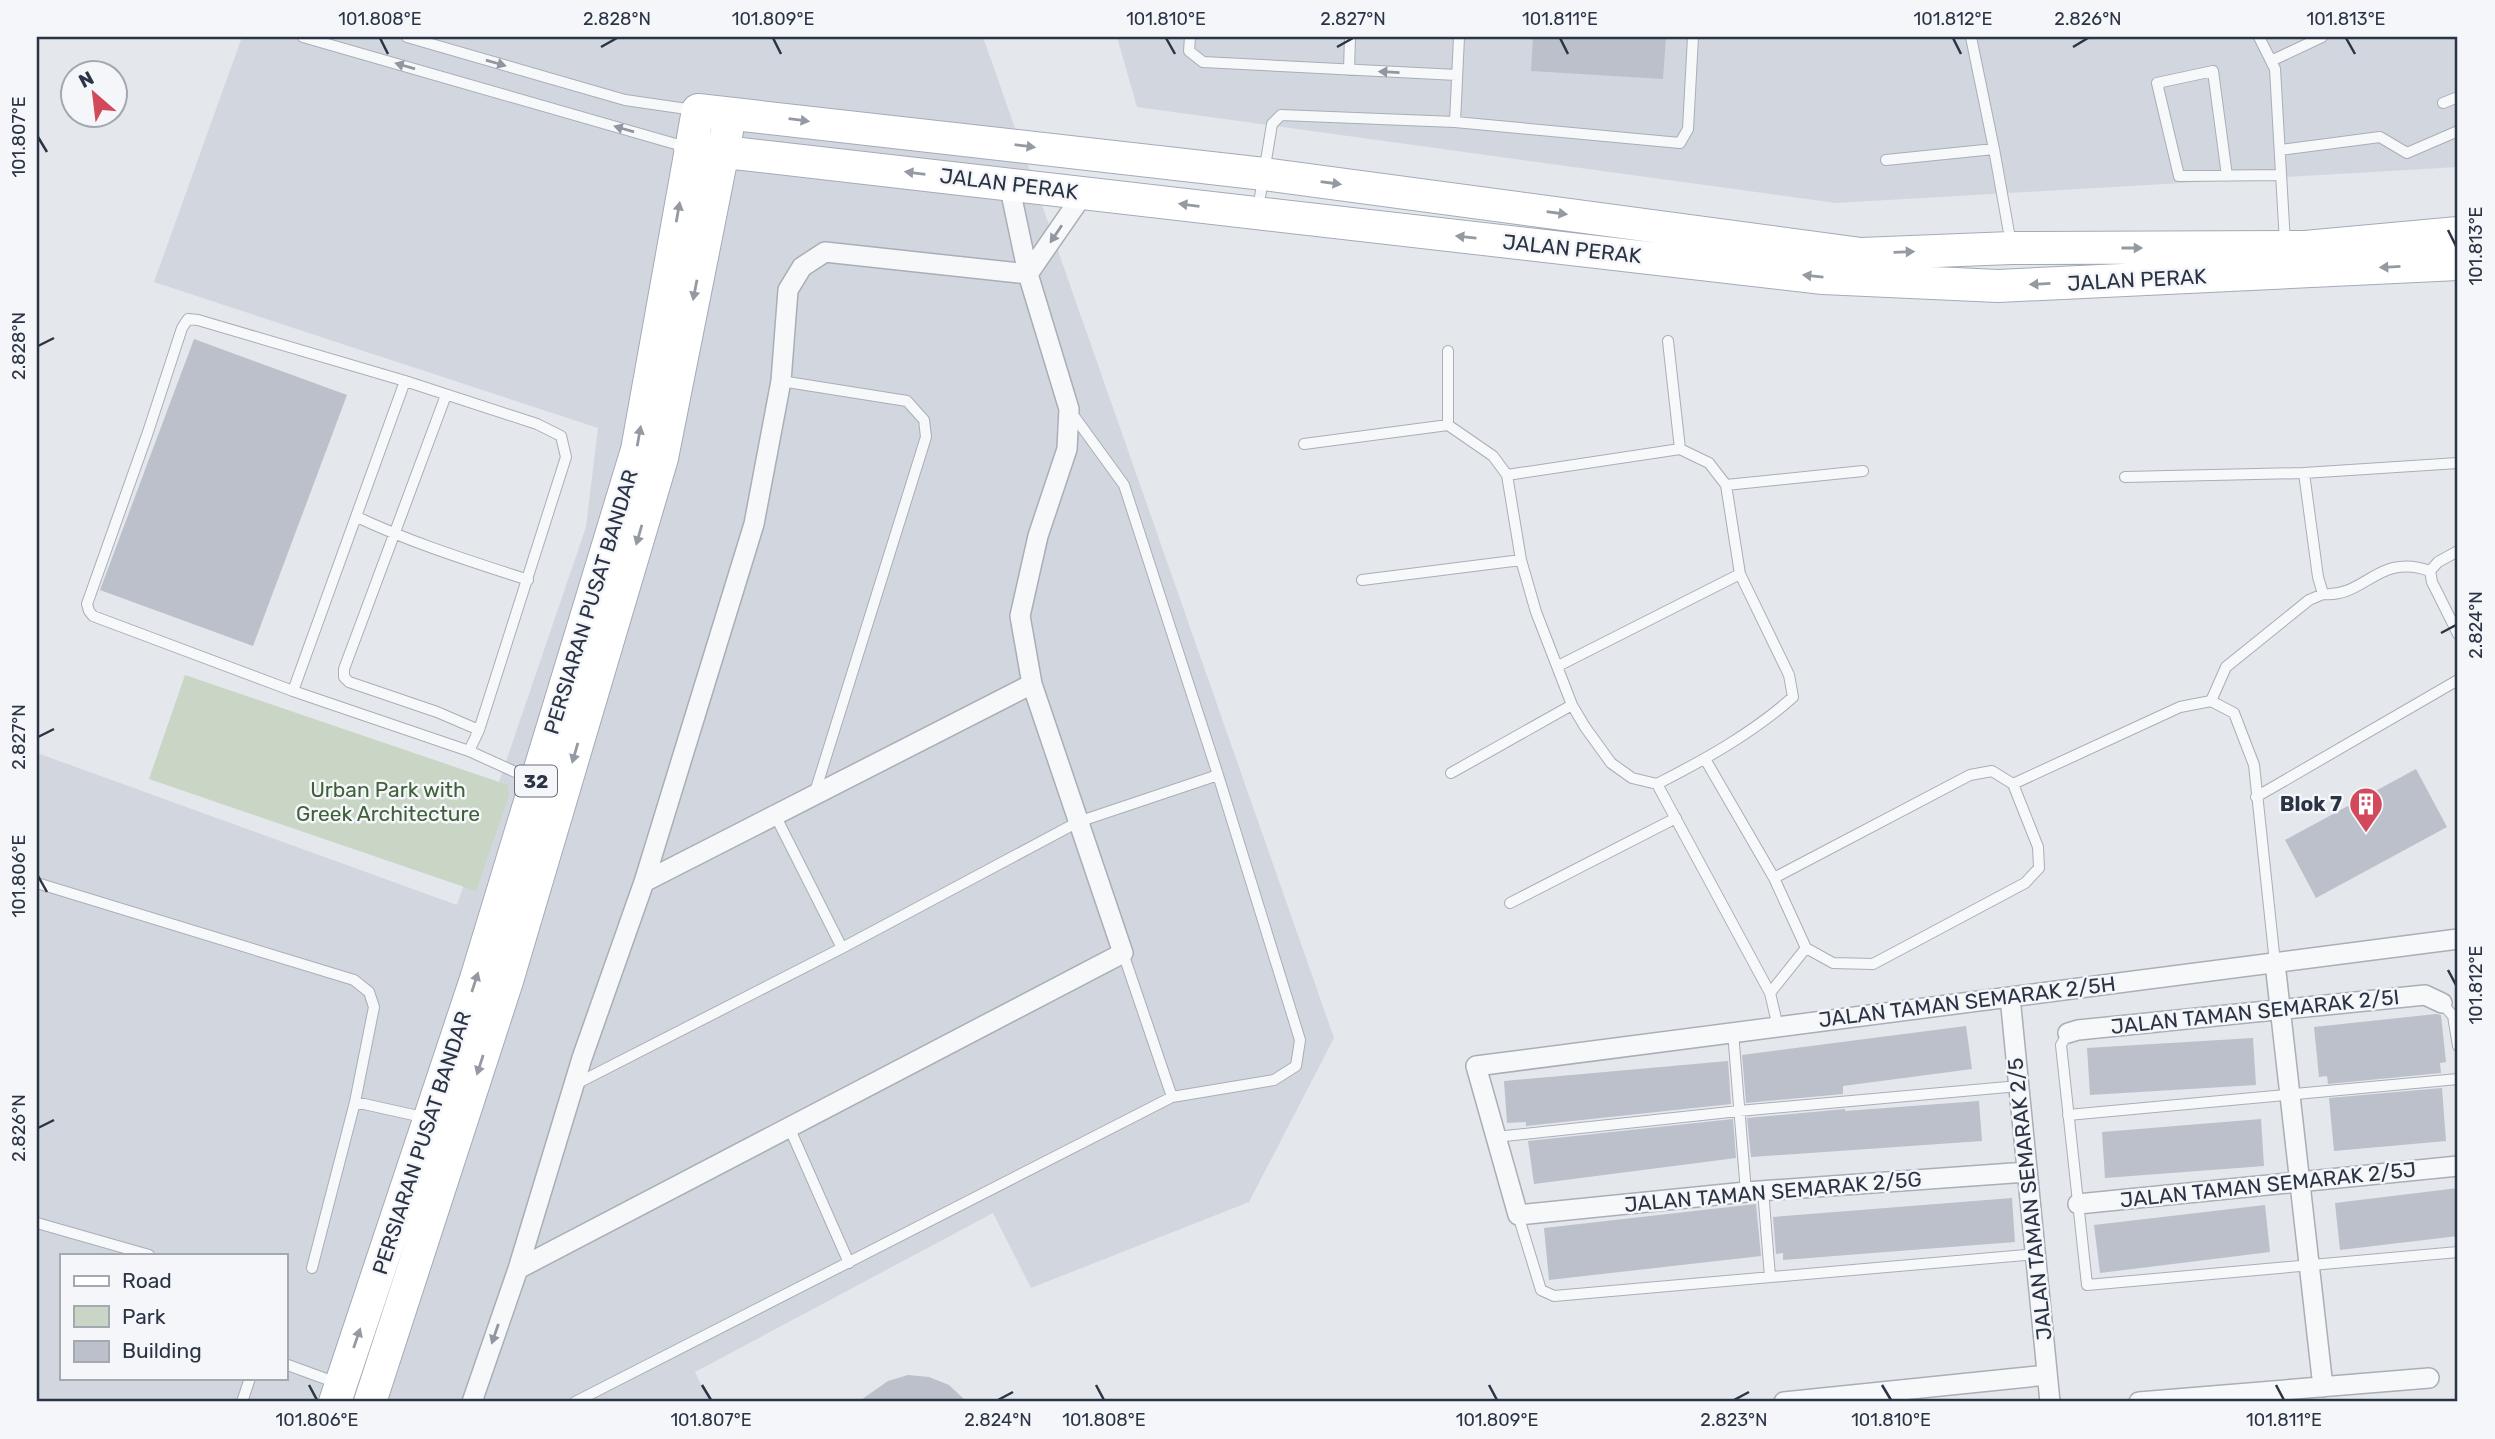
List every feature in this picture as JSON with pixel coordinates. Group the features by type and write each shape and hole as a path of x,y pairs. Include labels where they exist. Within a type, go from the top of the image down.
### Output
{"main road":[{"name":"PERSIARAN PUSAT BANDAR","path":"338,1393 431,1119 637,450 698,110"},
{"name":"JALAN PERAK","path":"698,110 1264,174 1861,254 2011,248 2285,247 2458,233"},
{"name":"PERSIARAN PUSAT BANDAR","path":"370,1402 508,981 662,458 731,112"},
{"name":"JALAN PERAK","path":"690,148 1823,278 1998,286 2458,264"},
{"path":"1065,151 1067,166 1097,195"}],"street":[{"path":"518,1269 1123,953 1031,684 1020,616 1038,536 1067,449 1069,409 1028,274 1009,184"},
{"path":"1028,274 1097,195"},
{"path":"472,1402 518,1269 574,1085 644,882 754,524 781,381 788,290 802,267 825,252 1028,274"},
{"path":"644,882 1031,684"},
{"name":"JALAN TAMAN SEMARAK 2/5H","path":"1496,1137 1476,1066 2458,939"},
{"path":"2275,963 2323,1387"},
{"name":"JALAN TAMAN SEMARAK 2/5I","path":"2068,1033 2425,995 2442,1003"},
{"name":"JALAN TAMAN SEMARAK 2/5","path":"2010,997 2050,1402"},
{"path":"1496,1137 1518,1215"},
{"name":"JALAN TAMAN SEMARAK 2/5J","path":"2078,1203 2458,1166"},
{"name":"JALAN TAMAN SEMARAK 2/5G","path":"1518,1215 1754,1191 2027,1172"},
{"path":"1784,1402 2048,1375"},
{"path":"2139,1402 2429,1378"}],"lane":[{"path":"303,37 690,148"},
{"path":"1190,37 1189,51 1203,62 1457,75"},
{"path":"1349,70 1350,37"},
{"path":"1455,122 1460,37"},
{"path":"1257,213 1272,124 1281,115 1455,122 1680,143 1688,129 1693,37"},
{"path":"1971,37 2011,248"},
{"path":"2259,37 2275,69 2285,247"},
{"path":"2272,61 2322,37"},
{"path":"414,38 625,100 698,110"},
{"path":"2227,176 2213,71 2157,83 2179,176 2227,176 2281,175"},
{"path":"2443,103 2458,97"},
{"path":"2280,150 2380,137 2407,153 2458,131"},
{"path":"1886,160 1994,149"},
{"path":"469,751 479,730 566,457 561,436 537,424 405,381 198,320 188,320 182,328 88,604 89,611 93,616 293,691 469,751 536,781"},
{"path":"1668,341 1680,449"},
{"path":"1448,351 1448,425"},
{"path":"293,691 405,381"},
{"path":"781,381 907,401 924,420 926,437 814,796"},
{"path":"446,395 344,669 344,677 349,682 437,712 479,730"},
{"path":"575,1402 1172,1097 1274,1080 1296,1066 1300,1040 1124,485 1069,409"},
{"path":"1304,444 1448,425 1493,456 1507,475 1521,560 1536,612 1572,705 1611,763 1632,778 1657,784 1704,759 1779,710 1793,697 1789,676 1740,574 1726,485 1709,463 1680,449 1507,475"},
{"path":"2125,477 2304,473 2458,463"},
{"path":"1726,485 1863,471"},
{"path":"2304,473 2318,577 2323,594"},
{"path":"357,517 394,534 528,580"},
{"path":"2430,571 2438,562 2458,551"},
{"path":"1362,580 1521,560"},
{"path":"2211,701 2226,667 2309,600 2323,594 2344,592 2400,565 2430,571"},
{"path":"2430,571 2432,582 2458,634"},
{"path":"1558,666 1740,574"},
{"path":"2256,797 2458,680"},
{"path":"2013,784 2180,707 2211,701 2234,713 2253,765 2275,963"},
{"path":"1451,773 1572,705"},
{"path":"1704,759 1774,878 1806,948 1833,963 1873,964 2025,883 2039,868 2038,847 2013,784 1992,771 1970,775 1774,878"},
{"path":"574,1085 842,948 1079,822 1218,775"},
{"path":"1657,784 1770,993 1778,1027"},
{"path":"775,815 842,948"},
{"path":"1510,903 1676,818"},
{"path":"37,883 354,980 369,992 374,1007 355,1101 312,1268"},
{"path":"1770,993 1806,948"},
{"path":"1123,953 1172,1097"},
{"path":"2442,1003 2453,1016 2458,1046"},
{"path":"1733,1032 1739,1111 1770,1277"},
{"path":"2068,1033 2060,1045 2087,1285 2458,1252"},
{"path":"2068,1115 2458,1079"},
{"path":"1496,1137 1739,1111 2019,1086"},
{"path":"355,1101 431,1119"},
{"path":"789,1127 849,1263"},
{"path":"1518,1215 1541,1290 1548,1295 2035,1254"},
{"path":"37,1223 146,1254"},
{"path":"287,1365 338,1393"},
{"path":"242,1402 249,1380"}],"shaded area":[{"path":"242,37 983,37 1334,1038 1249,1202 1031,1288 993,1213 695,1372 710,1402 37,1402 37,753 457,905 586,527 598,428 154,282"},
{"path":"1117,37 2458,37 2458,167 1836,203 1137,107"}],"green space":[{"name":"Urban Park with Greek Architecture","path":"185,675 508,785 509,795 476,891 149,779"}],"building":[{"path":"1533,37 1666,37 1663,79 1531,71"},
{"path":"194,339 347,395 253,646 100,590"},
{"name":"Blok 7","path":"2416,769 2447,827 2316,898 2285,840"},
{"path":"2441,1015 2446,1062 2440,1063 2441,1073 2328,1084 2327,1076 2319,1077 2314,1027"},
{"path":"1966,1026 1972,1069 1843,1086 1843,1094 1746,1103 1742,1055"},
{"path":"2253,1038 2256,1085 2090,1095 2087,1048"},
{"path":"1728,1061 1731,1104 1526,1126 1526,1122 1507,1123 1504,1081"},
{"path":"2442,1088 2446,1141 2334,1151 2329,1098"},
{"path":"1979,1101 1982,1141 1751,1157 1747,1118"},
{"path":"1733,1119 1736,1158 1534,1184 1528,1141"},
{"path":"2261,1119 2264,1166 2105,1178 2102,1132"},
{"path":"2458,1188 2458,1236 2340,1250 2335,1203"},
{"path":"2012,1198 2015,1242 1783,1260 1783,1253 1776,1254 1773,1217"},
{"path":"1756,1204 1761,1256 1549,1280 1544,1228"},
{"path":"2265,1205 2270,1252 2100,1273 2094,1225"},
{"path":"908,1375 929,1377 949,1385 967,1402 858,1402 888,1381"}],"place":[{"name":"Blok 7","path":"2366,834"}]}
